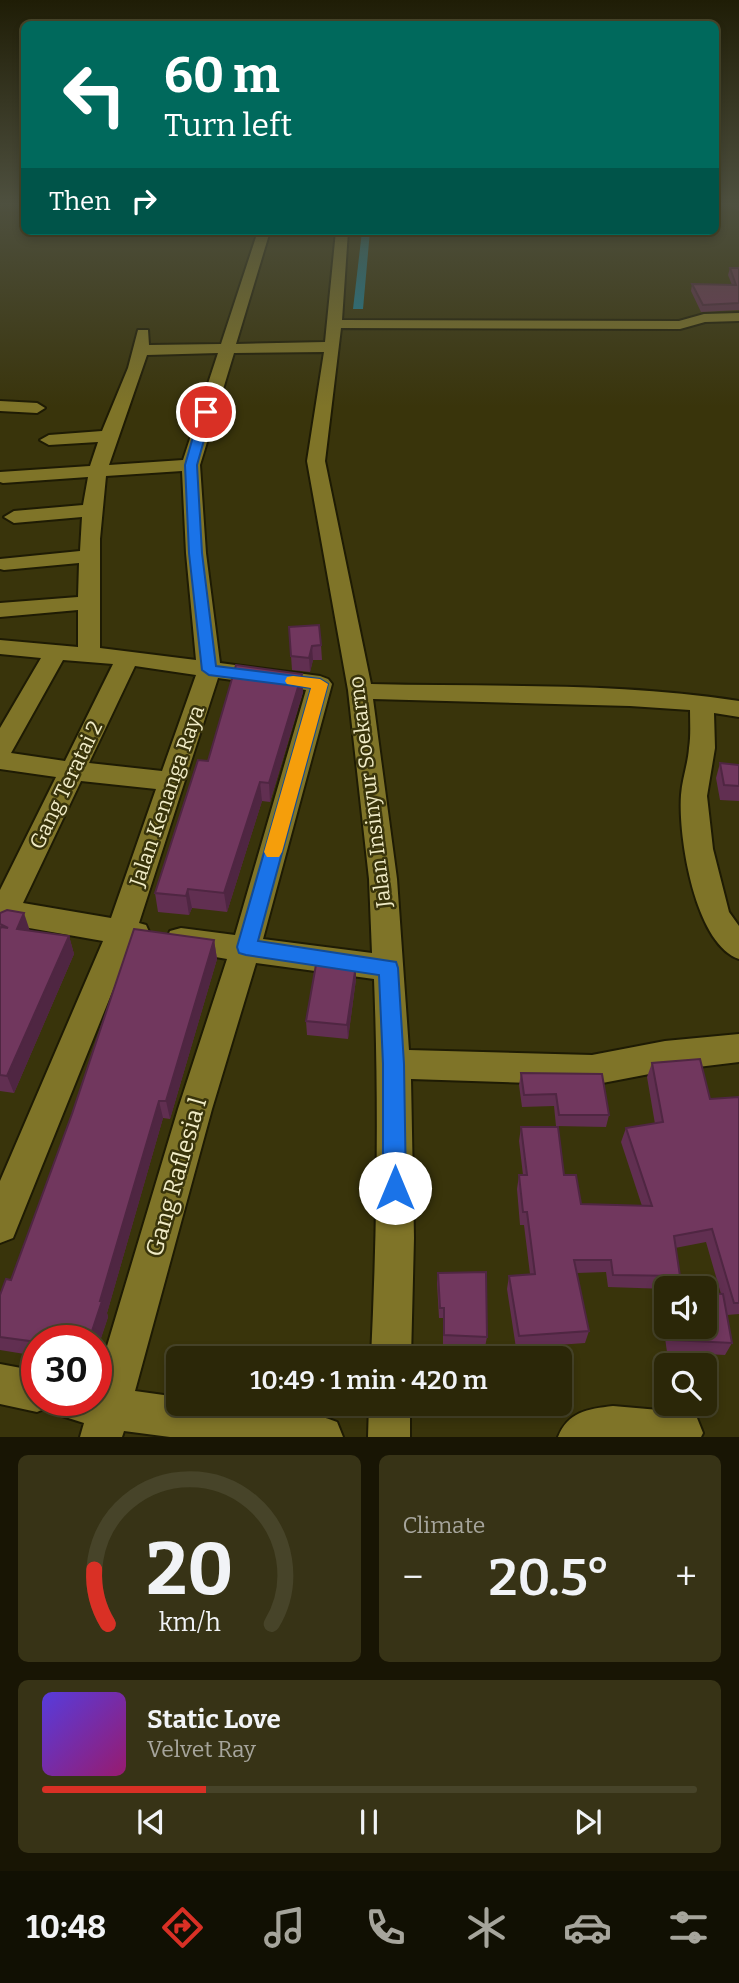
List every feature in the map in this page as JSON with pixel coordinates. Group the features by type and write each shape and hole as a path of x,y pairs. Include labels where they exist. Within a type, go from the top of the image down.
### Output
{"street":[{"name":"Jalan Kenanga Raya","path":"0,1225 121,933 209,670 196,553 191,465 251,272"},
{"name":"Jalan Insinyur Soekarno","path":"341,272 339,332 316,461 379,691 383,879 388,968 415,1064 395,1238 391,1346"},
{"path":"89,654 93,510 98,471 135,373 142,341 226,348 377,325 680,325 704,318 739,317"},
{"path":"0,406 37,408"},
{"path":"49,440 109,436"},
{"path":"3,477 191,465"},
{"path":"14,517 93,510"},
{"path":"4,564 91,555"},
{"path":"0,610 90,602"},
{"path":"0,647 127,658 209,670"},
{"path":"0,750 56,652"},
{"name":"Gang Teratai 2","path":"1,914 74,771 127,658"},
{"name":"Gang Raflesia l","path":"112,1363 246,947 320,684 209,670"},
{"path":"379,691 702,703 739,709"},
{"path":"702,703 702,748 694,796 699,849 714,912 719,923 739,947"},
{"path":"0,761 172,780"},
{"path":"1,914 121,933 246,947 388,968"},
{"path":"415,1064 592,1070 665,1056 739,1048"},
{"path":"0,1384 21,1389"},
{"path":"105,1416 322,1437"},
{"path":"389,1437 390,1416"},
{"path":"579,1437 588,1429 625,1427 682,1433"}],"water":[{"path":"357,272 366,272 363,309 353,309"}],"building":[{"path":"731,272 739,272 739,303 703,305 692,284 736,285"},
{"path":"319,625 321,645 312,646 309,658 291,656 289,627"},
{"path":"236,665 302,674 269,783 260,782 224,893 188,889 186,896 155,893 198,760 208,761"},
{"path":"720,763 739,765 739,786 724,785"},
{"path":"7,910 24,913 17,929 69,936 7,1076 0,1075 0,929 8,928 0,924 0,913"},
{"path":"134,929 214,940 166,1101 159,1101 94,1325 21,1325 21,1340 0,1337 0,1295 6,1279 11,1280 72,1114"},
{"path":"317,959 356,965 347,1025 306,1021"},
{"path":"700,1059 710,1099 739,1097 739,1303 734,1303 712,1229 674,1236 680,1276 613,1275 611,1260 574,1260 589,1331 519,1336 509,1276 535,1274 519,1175 527,1175 521,1127 558,1127 564,1175 576,1175 581,1204 652,1206 626,1128 663,1122 652,1063"},
{"path":"521,1073 602,1074 609,1115 559,1115 556,1094 524,1095"},
{"path":"486,1272 487,1337 444,1335 444,1308 440,1308 438,1273"},
{"path":"717,1294 723,1294 732,1343 672,1340 717,1339"}],"slow traffic":[{"path":"273,852 320,684 293,681"}],"route":[{"path":"206,412 191,465 196,553 209,670 320,684 246,947 388,968 394,1064 395,1188"}]}
